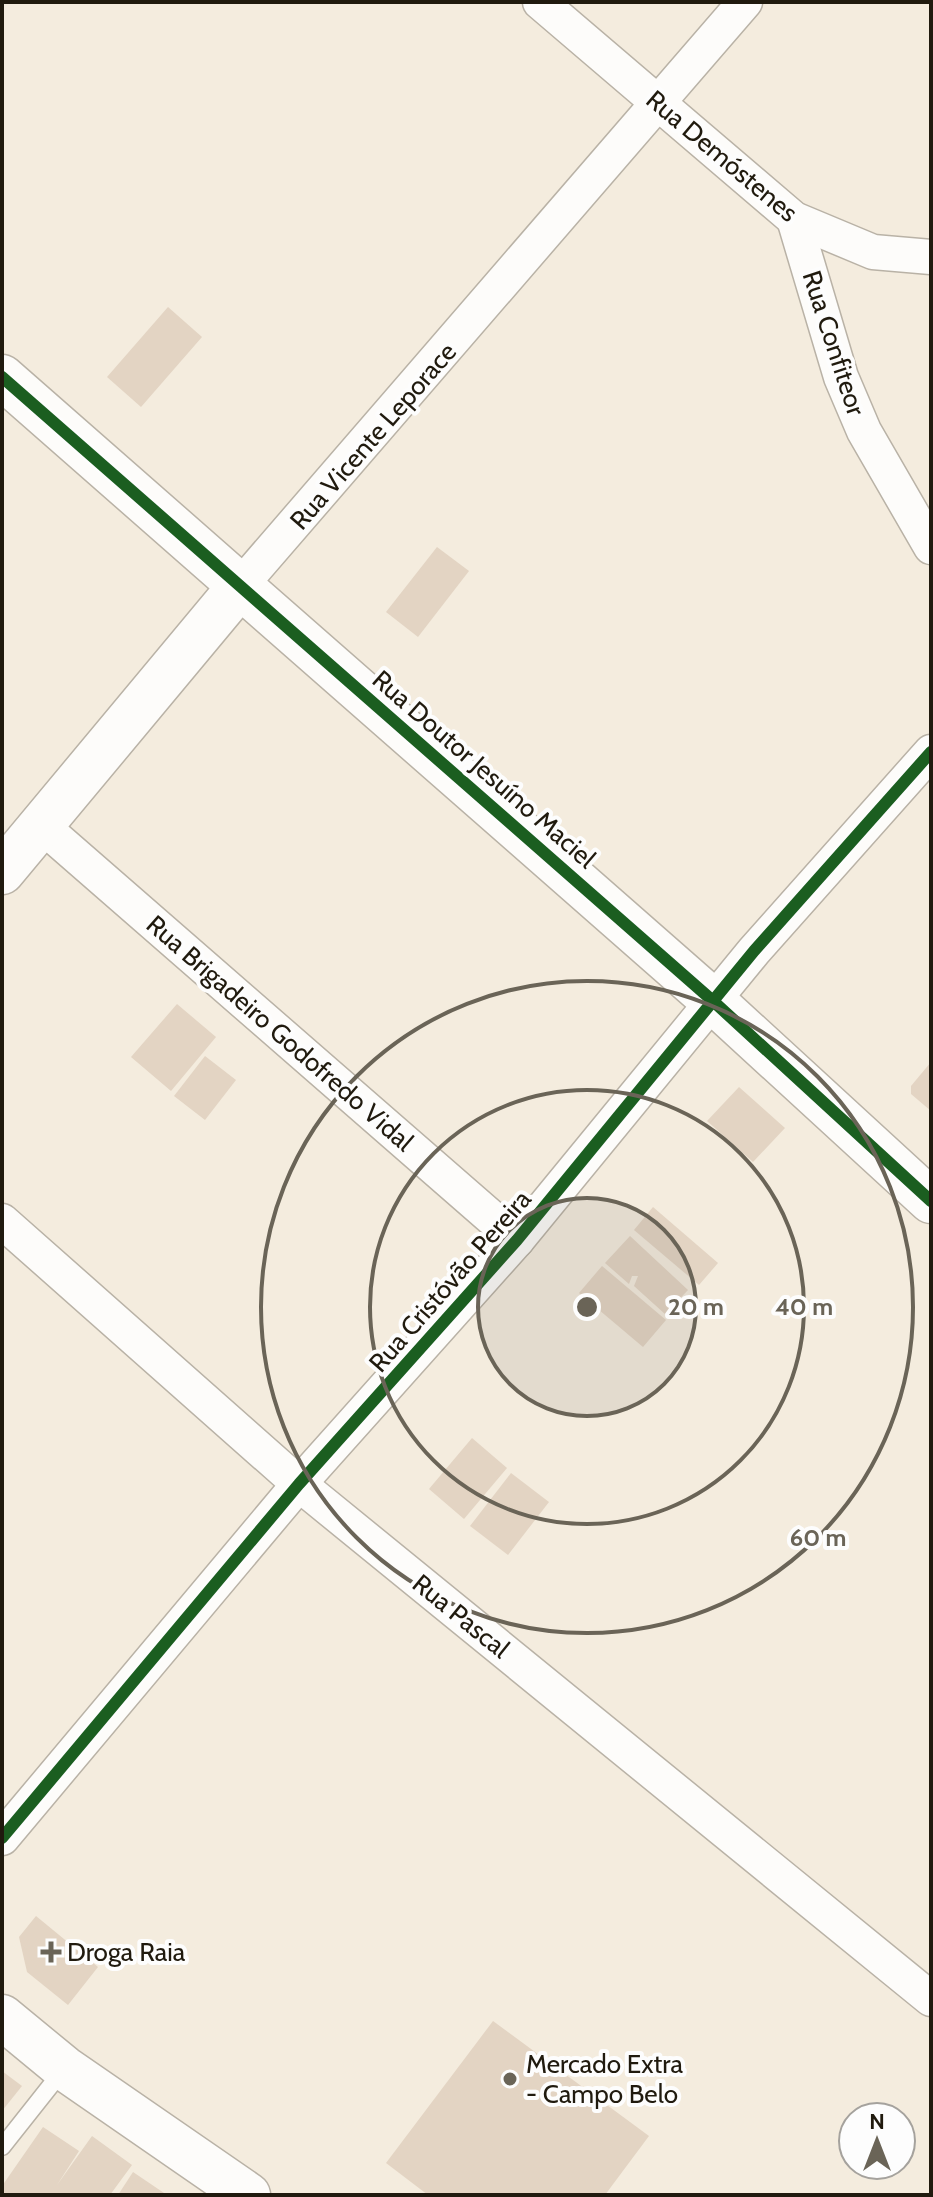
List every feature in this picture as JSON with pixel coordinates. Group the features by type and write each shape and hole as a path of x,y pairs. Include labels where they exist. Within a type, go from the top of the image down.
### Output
{"street":[{"name":"Rua Demóstenes","path":"540,2 794,219 873,252 931,257"},
{"name":"Rua Vicente Leporace","path":"2,872 241,585 745,2"},
{"name":"Rua Confiteor","path":"794,219 846,390 864,431 931,547"},
{"name":"Rua Doutor Jesuíno Maciel","path":"5,384 241,585 713,1001 931,1201"},
{"name":"Rua Cristóvão Pereira","path":"2,1838 299,1484 517,1240 754,951 931,752"},
{"name":"Rua Brigadeiro Godofredo Vidal","path":"42,826 517,1240"},
{"name":"Rua Pascal","path":"2,1221 299,1484 931,1999"},
{"path":"2,2017 64,2068 248,2195"}],"lane":[{"path":"2,2147 64,2068"}],"building":[{"path":"168,307 202,337 141,407 107,377"},
{"path":"437,547 469,571 418,637 386,612"},
{"path":"177,1004 216,1037 171,1091 131,1057"},
{"path":"205,1056 236,1080 205,1120 174,1096"},
{"path":"931,1062 931,1111 911,1094 911,1086"},
{"path":"739,1087 785,1128 753,1162 707,1121"},
{"path":"653,1207 718,1263 699,1285 634,1230"},
{"path":"630,1236 688,1290 665,1314 634,1286 638,1276 632,1276 629,1284 605,1263"},
{"path":"602,1266 666,1320 643,1347 579,1293"},
{"path":"472,1438 507,1468 464,1519 429,1489"},
{"path":"511,1473 549,1502 508,1555 470,1526"},
{"name":"Droga Raia","path":"36,1916 98,1967 68,2005 27,1972 19,1937"},
{"name":"Mercado Extra - Campo Belo","path":"493,2021 649,2136 605,2195 428,2195 386,2163"},
{"path":"2,2071 22,2086 2,2111"},
{"path":"43,2127 79,2151 57,2185 92,2136 132,2165 110,2195 2,2195 2,2186"},
{"path":"133,2172 167,2195 118,2195"}],"cycle path":[{"path":"2,377 713,1001 931,1201"},
{"path":"2,1838 299,1484 517,1240 754,951 931,752"}],"place":[{"name":"Droga Raia","path":"51,1952"},
{"name":"Mercado Extra - Campo Belo","path":"510,2079"}]}
